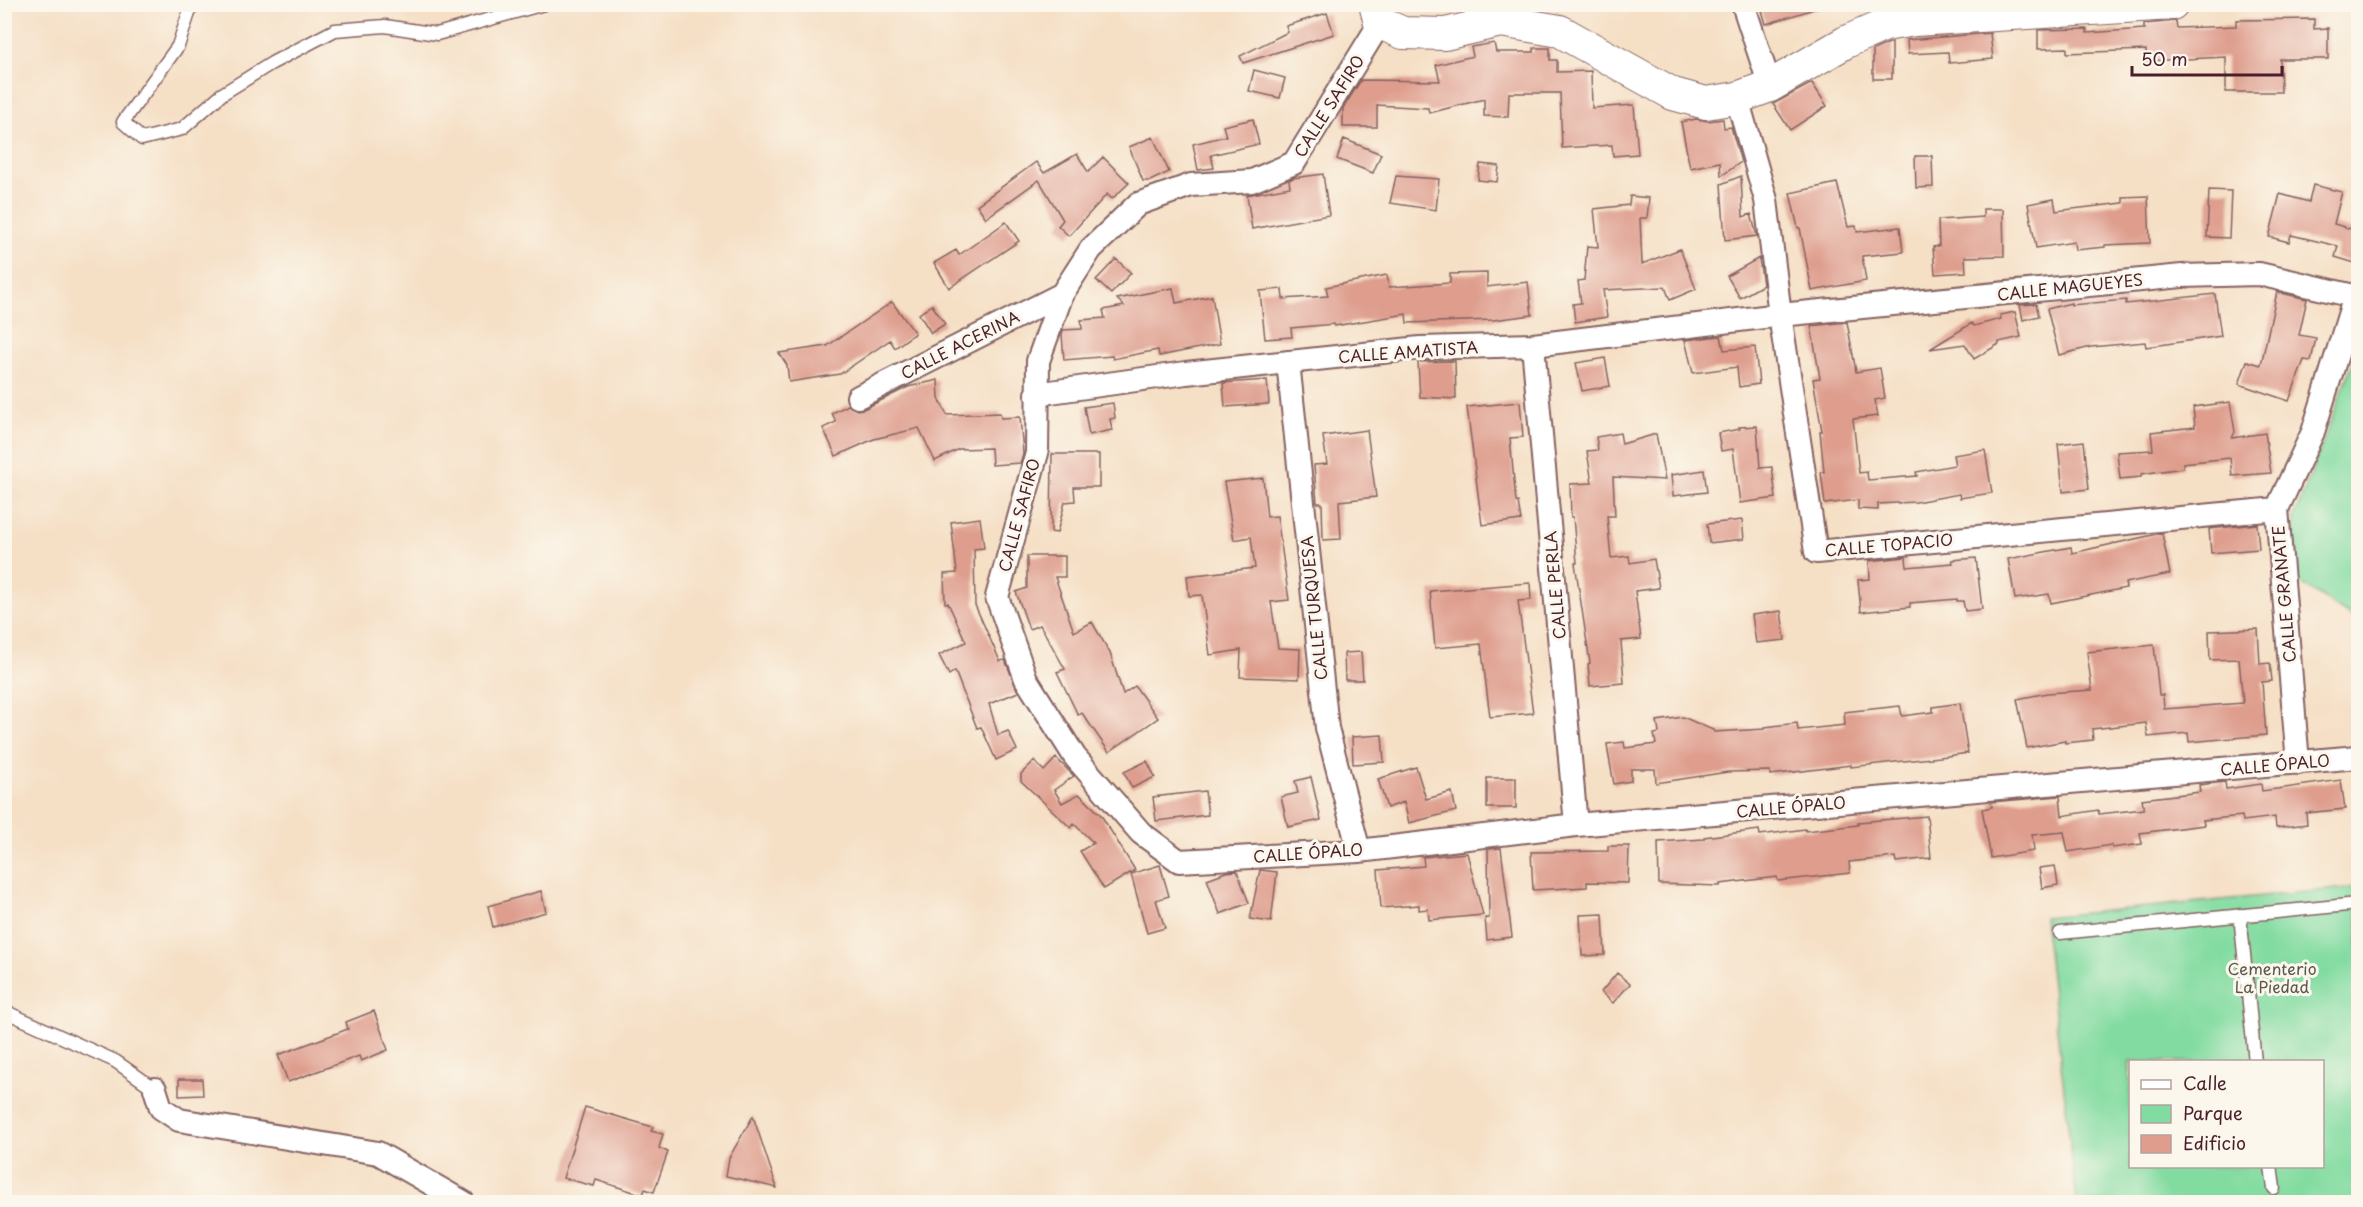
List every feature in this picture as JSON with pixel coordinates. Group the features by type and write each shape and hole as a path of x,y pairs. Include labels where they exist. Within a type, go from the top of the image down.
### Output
{"street":[{"path":"1743,4 1770,86"},
{"path":"1378,14 1403,33 1445,34 1501,21 1560,31 1673,94 1706,103 1737,98 1770,86 1846,42 1913,12 2172,4"},
{"name":"CALLE SAFIRO","path":"1224,859 1179,861 1141,833 1075,757 1026,679 997,597 1036,453 1038,361 1062,294 1091,249 1137,204 1191,186 1251,182 1294,162 1378,14"},
{"name":"CALLE TOPACIO","path":"1737,98 1766,200 1780,315 1816,552 2277,509"},
{"name":"CALLE MAGUEYES","path":"1780,315 2182,276 2259,274 2357,296"},
{"name":"CALLE ACERINA","path":"858,397 1062,294"},
{"name":"CALLE GRANATE","path":"2298,763 2277,509 2313,432 2357,296"},
{"name":"CALLE AMATISTA","path":"1036,394 1186,373 1288,362 1420,348 1533,345 1780,315"},
{"name":"CALLE PERLA","path":"1533,345 1576,825"},
{"name":"CALLE TURQUESA","path":"1288,362 1327,728 1359,851"},
{"name":"CALLE ÓPALO","path":"1224,859 1359,851 1576,825 2358,757"},
{"path":"155,1089 161,1108 179,1120 378,1153 464,1203"}],"lane":[{"path":"192,4 178,46 123,122 142,139 182,129 222,94 272,63 335,30 385,26 437,34 544,4"},
{"path":"2060,933 2358,904"},
{"path":"2240,915 2255,1060"},
{"path":"4,1011 115,1061 155,1089"},
{"path":"2271,1168 2274,1188"}],"green space":[{"path":"2358,350 2358,621 2293,578 2294,518"},
{"name":"Cementerio La Piedad","path":"2358,887 2358,1202 2077,1202 2044,917"}],"building":[{"path":"1760,4 1816,4 1817,8 1766,24"},
{"path":"1327,13 1334,34 1243,63 1240,56 1288,32 1286,26"},
{"path":"2314,19 2314,29 2328,28 2328,59 2280,59 2281,92 2226,92 2226,57 2146,61 2146,50 2067,53 2067,48 2038,49 2038,30 2087,29 2087,33 2144,29 2144,24 2176,21 2177,28 2236,26 2236,20"},
{"path":"1990,33 1993,59 1949,63 1948,52 1908,54 1907,40"},
{"path":"1494,43 1496,52 1534,52 1534,48 1550,48 1550,60 1557,60 1557,72 1591,71 1592,108 1634,105 1638,154 1613,156 1612,145 1562,148 1560,93 1509,93 1508,117 1484,116 1484,99 1429,113 1428,108 1377,105 1377,127 1343,127 1343,108 1361,80 1440,81 1436,65 1473,56 1471,47"},
{"path":"1892,43 1892,79 1873,79 1873,50"},
{"path":"1254,70 1285,78 1280,98 1249,91"},
{"path":"1812,83 1827,106 1790,130 1773,104"},
{"path":"1253,119 1259,144 1211,155 1214,168 1198,170 1193,144 1226,136 1223,126"},
{"path":"1696,119 1708,121 1723,119 1724,128 1731,127 1741,162 1721,176 1720,162 1690,168 1681,122"},
{"path":"1153,137 1169,172 1150,181 1143,181 1129,147"},
{"path":"1344,139 1381,154 1373,173 1337,159"},
{"path":"1077,154 1088,172 1103,157 1129,183 1112,199 1107,194 1069,236 1058,226 1063,220 1039,180 986,218 977,205 1036,162 1044,173"},
{"path":"1915,156 1932,156 1933,187 1916,188"},
{"path":"1480,164 1499,166 1497,182 1478,180"},
{"path":"1323,174 1329,215 1252,229 1247,195 1290,187 1289,180 1293,178"},
{"path":"1396,176 1439,179 1436,210 1390,203"},
{"path":"1741,176 1743,217 1751,214 1757,236 1725,240 1721,184"},
{"path":"1837,183 1848,227 1856,226 1857,232 1900,227 1903,252 1862,256 1866,281 1812,291 1800,228 1798,228 1790,193"},
{"path":"2313,185 2342,192 2334,224 2358,231 2358,264 2335,257 2338,246 2291,235 2289,242 2269,237 2280,194 2309,202"},
{"path":"2209,190 2231,191 2229,238 2207,237"},
{"path":"1630,196 1649,198 1647,218 1640,218 1642,264 1680,249 1696,289 1670,300 1665,287 1603,290 1607,317 1575,322 1573,304 1581,303 1578,281 1584,280 1587,246 1598,247 1594,209 1629,205"},
{"path":"2148,196 2150,243 2105,245 2105,247 2075,250 2074,242 2036,248 2028,204 2054,199 2056,211 2123,203 2123,197"},
{"path":"1983,209 2003,209 2004,256 1965,257 1966,272 1935,274 1933,247 1939,246 1938,220 1983,217"},
{"path":"1006,222 1019,241 949,288 934,263 956,250 959,255"},
{"path":"1759,258 1763,285 1740,298 1727,276"},
{"path":"1116,259 1131,273 1111,294 1096,280"},
{"path":"1487,273 1487,287 1528,282 1532,315 1493,320 1407,323 1406,314 1334,326 1334,324 1291,328 1292,337 1265,339 1260,291 1282,289 1283,299 1328,296 1326,287 1387,275 1389,287 1450,283 1450,274"},
{"path":"1173,288 1176,303 1212,296 1220,344 1159,356 1158,350 1113,359 1112,356 1064,360 1063,330 1082,329 1081,320 1105,318 1103,310 1124,306 1117,299"},
{"path":"2277,292 2307,299 2299,335 2316,338 2311,361 2304,360 2289,401 2239,384 2247,361 2261,365"},
{"path":"2215,294 2221,336 2146,347 2145,342 2091,347 2059,355 2047,309 2071,303 2071,305 2126,300 2126,304"},
{"path":"892,302 915,333 895,348 890,340 840,374 789,382 787,365 779,353 827,346"},
{"path":"2036,304 2039,316 2023,320 2020,305"},
{"path":"932,305 945,324 931,333 919,314"},
{"path":"2015,312 2021,337 1999,342 1974,359 1965,344 1930,349 1972,323 1974,326 2001,319 2000,315"},
{"path":"1847,322 1856,372 1880,368 1885,398 1875,400 1878,416 1853,419 1859,473 1867,472 1868,480 1917,476 1916,472 1955,465 1953,455 1985,450 1992,493 1960,498 1959,494 1916,502 1878,504 1878,510 1858,509 1858,500 1825,504 1821,472 1824,472 1820,431 1822,431 1813,379 1820,378 1811,326"},
{"path":"1721,336 1724,350 1755,347 1759,384 1739,387 1737,367 1693,373 1685,340"},
{"path":"1605,358 1610,386 1582,391 1576,363"},
{"path":"1455,361 1456,399 1420,397 1418,362"},
{"path":"938,380 939,398 947,415 1000,413 1001,418 1020,417 1023,454 1020,463 992,465 991,448 959,449 935,461 919,428 874,439 836,456 823,428 836,422 832,413 848,405 857,410 864,409 908,387"},
{"path":"1267,380 1269,404 1225,407 1223,383"},
{"path":"1520,402 1523,437 1510,438 1516,502 1518,502 1521,520 1482,525 1467,407"},
{"path":"2230,402 2235,432 2232,438 2265,433 2271,473 2232,476 2230,458 2183,463 2183,468 2120,479 2117,452 2153,450 2151,432 2195,427 2193,407"},
{"path":"1113,403 1115,418 1110,419 1112,430 1089,435 1084,407"},
{"path":"1757,426 1760,468 1772,467 1776,498 1740,503 1733,449 1721,451 1718,433 1740,429 1739,427"},
{"path":"1367,430 1376,497 1339,501 1341,539 1323,540 1322,503 1317,503 1314,465 1327,464 1323,436"},
{"path":"1620,433 1622,444 1656,434 1665,480 1613,477 1615,516 1607,516 1611,558 1629,556 1630,563 1654,559 1659,588 1635,591 1641,639 1621,641 1624,683 1590,686 1588,664 1590,663 1575,563 1577,563 1573,517 1571,517 1570,484 1592,483 1587,451 1598,450 1596,437"},
{"path":"2084,441 2089,489 2063,492 2058,444"},
{"path":"1052,454 1099,454 1099,487 1074,487 1075,501 1065,502 1057,533 1051,532"},
{"path":"1704,470 1707,492 1673,496 1671,475"},
{"path":"1263,478 1267,517 1277,516 1289,600 1271,602 1278,648 1300,649 1299,679 1240,677 1241,650 1210,655 1202,595 1189,596 1187,576 1255,568 1251,537 1234,540 1224,482"},
{"path":"980,518 984,548 974,549 975,605 1000,661 1005,660 1018,692 989,704 998,735 1008,731 1017,750 996,760 981,727 977,728 955,671 949,675 939,655 966,642 948,603 945,603 944,574 957,573 951,522"},
{"path":"1742,520 1744,539 1709,543 1707,524"},
{"path":"2257,524 2259,549 2211,553 2209,529"},
{"path":"2162,533 2170,574 2125,583 2126,588 2051,603 2049,594 2015,599 2008,559 2071,547 2072,553"},
{"path":"1027,556 1065,556 1065,577 1055,577 1074,632 1092,622 1110,653 1123,694 1135,686 1158,718 1109,752 1082,713 1078,715 1057,672 1065,669 1040,625 1029,629 1016,592 1027,588"},
{"path":"1906,557 1907,567 1953,563 1952,560 1976,558 1982,609 1965,611 1963,601 1957,601 1957,599 1910,603 1910,607 1861,612 1858,580 1870,579 1869,561"},
{"path":"1530,583 1531,600 1518,601 1533,713 1490,717 1481,644 1435,648 1430,591"},
{"path":"1781,611 1785,640 1756,643 1752,615"},
{"path":"2258,629 2260,664 2270,663 2272,681 2262,682 2266,735 2189,742 2188,733 2148,737 2146,723 2092,729 2093,740 2065,743 2065,741 2027,748 2017,699 2047,693 2092,690 2087,652 2154,645 2159,695 2163,695 2164,709 2243,703 2239,659 2210,660 2209,631"},
{"path":"1361,652 1363,680 1345,680 1344,653"},
{"path":"1960,703 1968,753 1940,757 1770,775 1770,771 1728,772 1656,783 1655,769 1631,769 1631,781 1614,784 1608,752 1607,744 1624,742 1625,748 1656,744 1654,734 1659,733 1657,721 1683,717 1714,732 1765,729 1765,727 1797,723 1798,730 1845,725 1844,712 1900,706 1902,716 1933,712 1933,707"},
{"path":"1382,735 1384,762 1353,764 1352,737"},
{"path":"1056,758 1074,776 1054,790 1062,803 1079,794 1101,815 1135,870 1104,889 1080,851 1094,843 1074,824 1071,828 1021,781 1021,774 1034,761 1044,771"},
{"path":"1147,761 1155,777 1132,788 1124,772"},
{"path":"1416,767 1426,799 1452,792 1456,811 1409,823 1404,802 1387,808 1378,779"},
{"path":"1311,777 1321,820 1288,827 1281,797 1298,793 1295,781"},
{"path":"1487,778 1516,778 1516,808 1487,808"},
{"path":"2341,780 2345,809 2306,813 2307,824 2276,828 2275,817 2243,821 2242,816 2203,820 2204,825 2140,833 2142,844 2112,848 2111,845 2068,852 2064,832 2032,835 2034,851 1991,858 1982,809 1992,807 1991,802 2060,796 2062,816 2098,810 2099,814 2144,809 2142,799 2200,792 2199,785 2225,782 2226,789 2261,784 2262,791"},
{"path":"1205,791 1208,815 1156,821 1153,797"},
{"path":"1927,816 1931,858 1896,862 1895,857 1849,862 1850,873 1778,881 1777,877 1720,884 1720,886 1659,884 1658,842 1704,839 1704,837 1759,830 1760,835 1805,829 1806,831 1858,825 1858,822"},
{"path":"1608,846 1629,846 1628,883 1587,882 1587,887 1533,890 1531,852 1608,851"},
{"path":"1501,848 1512,937 1487,940 1485,918 1489,918 1488,849"},
{"path":"1467,853 1483,915 1429,920 1428,909 1419,910 1419,905 1381,908 1378,870 1424,866 1423,857"},
{"path":"1160,865 1169,896 1156,900 1165,928 1147,933 1131,874"},
{"path":"2055,866 2058,885 2042,888 2039,868"},
{"path":"1260,870 1277,872 1271,922 1250,919"},
{"path":"1237,871 1249,903 1220,914 1207,879 1226,872"},
{"path":"541,891 546,912 493,927 488,906"},
{"path":"1603,914 1605,955 1582,956 1580,915"},
{"path":"1617,973 1630,984 1613,1003 1601,992"},
{"path":"374,1011 388,1050 361,1061 359,1056 288,1082 278,1055 348,1029 346,1022"},
{"path":"179,1079 202,1079 203,1095 179,1096"},
{"path":"585,1107 653,1127 651,1131 663,1134 659,1148 668,1152 654,1192 645,1189 643,1195 596,1180 594,1186 563,1178"},
{"path":"753,1116 777,1188 726,1176 729,1158"}]}
